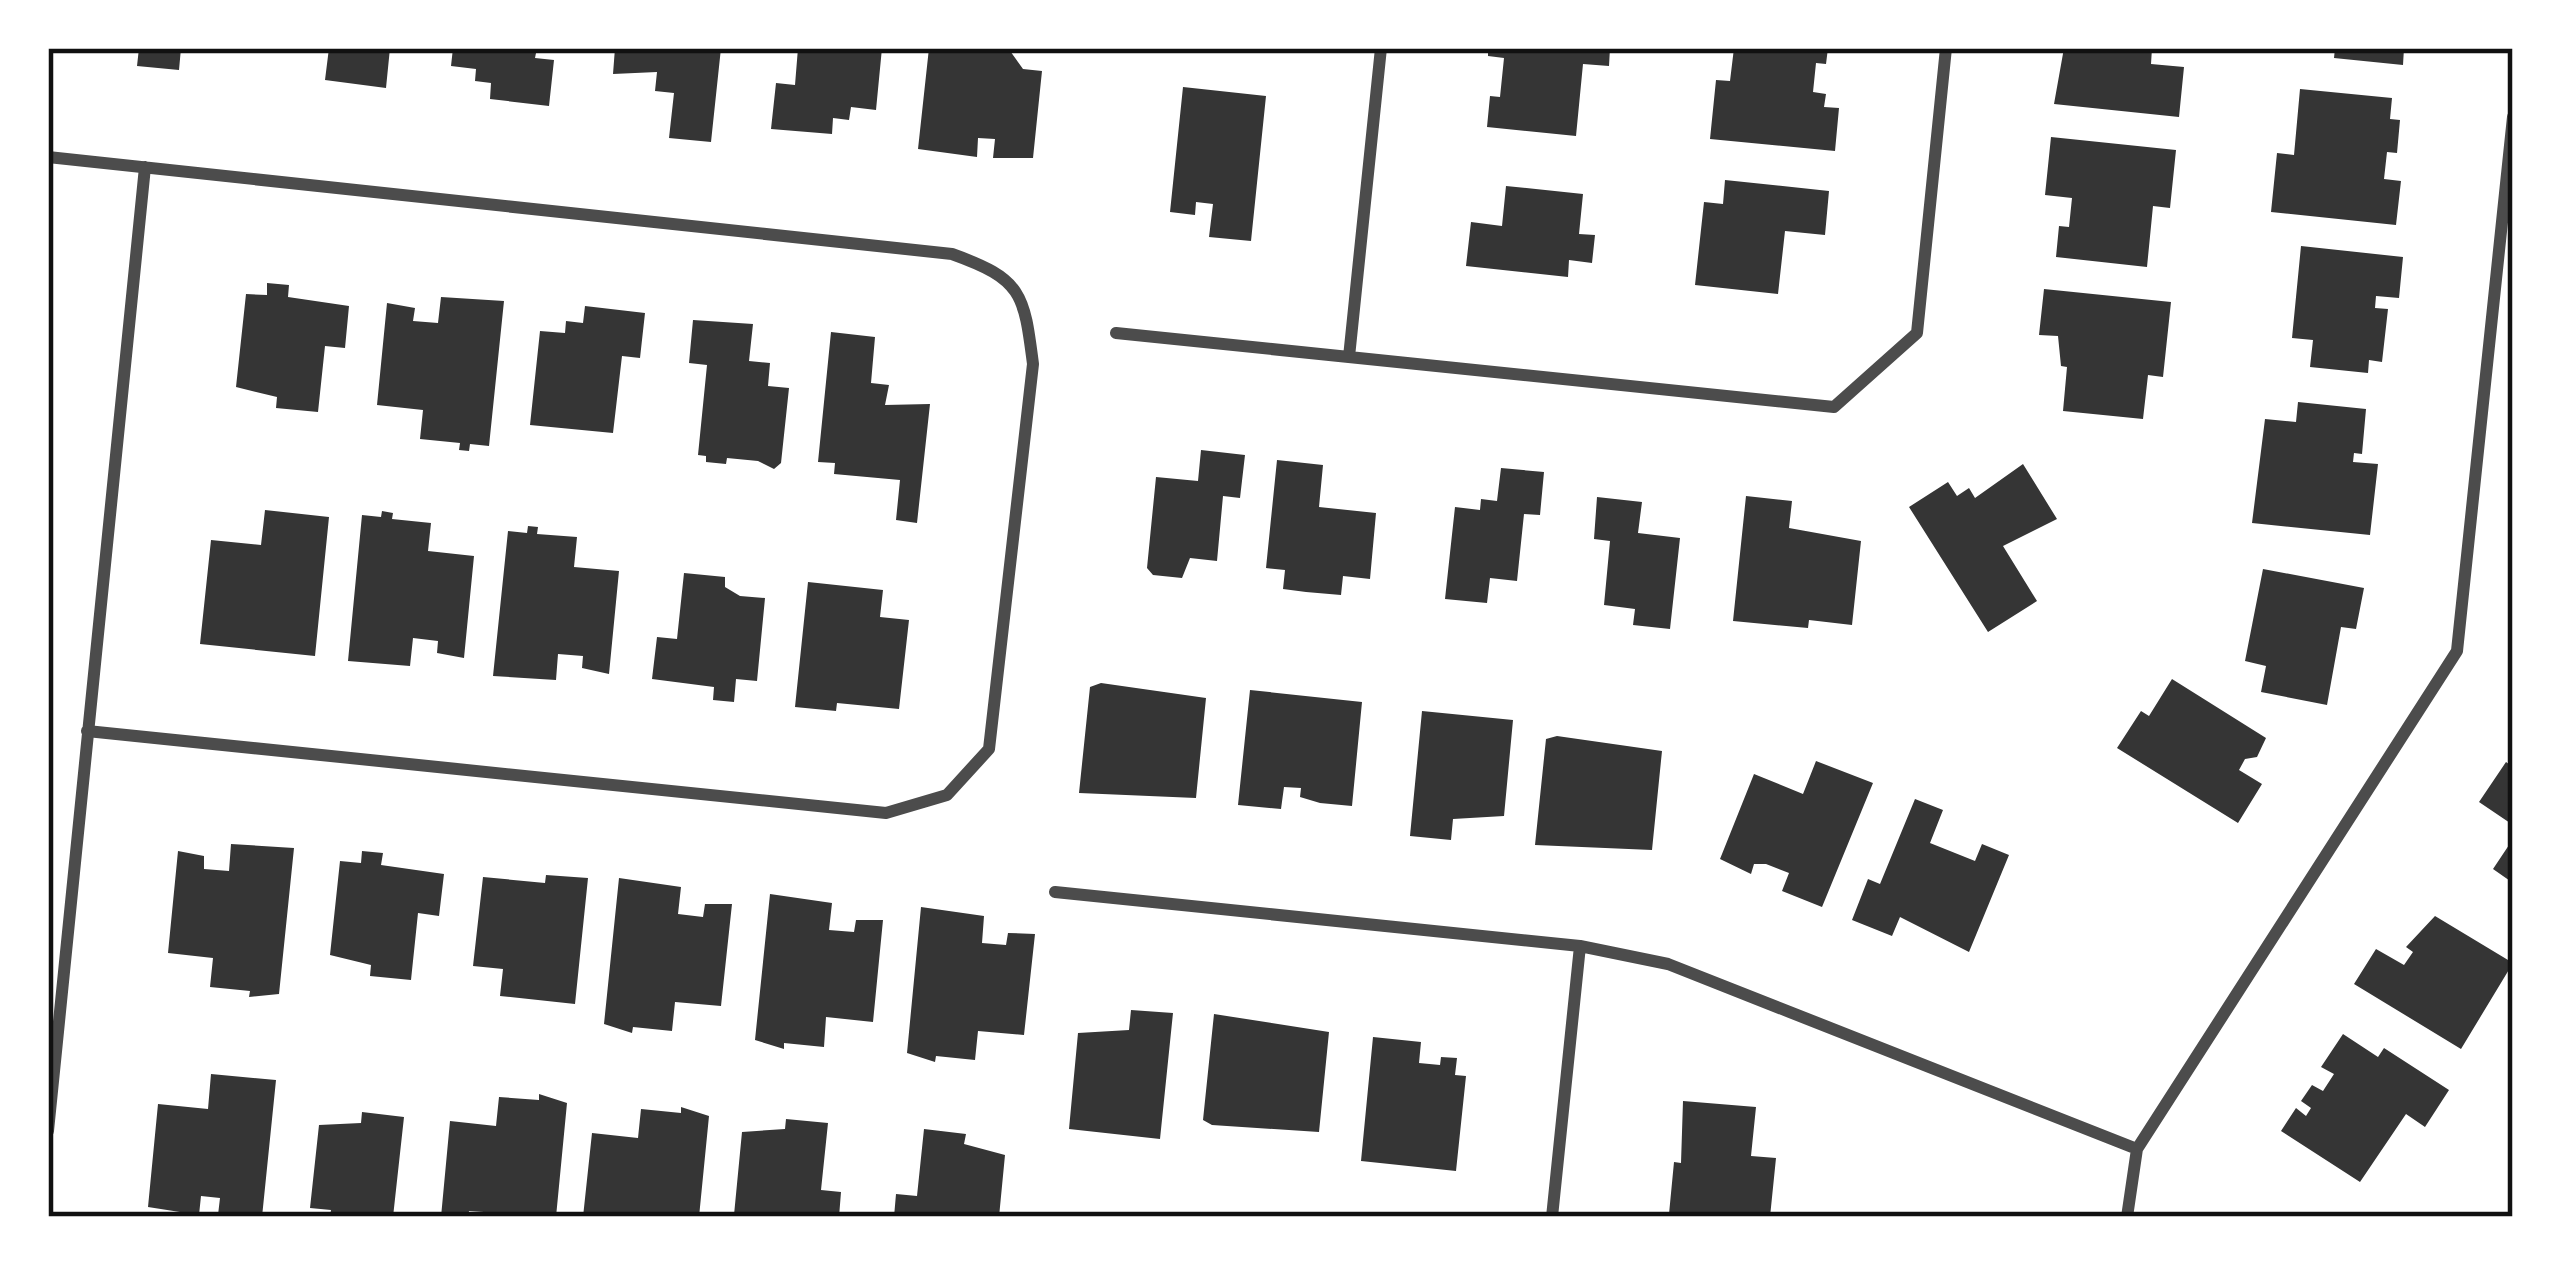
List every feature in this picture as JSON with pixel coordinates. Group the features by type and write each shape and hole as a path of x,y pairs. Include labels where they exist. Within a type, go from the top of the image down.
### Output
{"street":[{"path":"1349,357 1381,48"},
{"path":"1116,333 1834,407 1917,333 1946,48"},
{"path":"2127,1217 2137,1149 2457,651 2513,117"},
{"path":"48,158 952,254 999,271 1026,307 1033,364 989,749 947,795 886,813 87,731"},
{"path":"48,1131 145,167"},
{"path":"1055,892 1580,946 1668,964 2137,1149"},
{"path":"1552,1217 1580,946"}],"building":[{"path":"139,48 181,48 179,70 137,66"},
{"path":"329,48 390,48 386,88 325,80"},
{"path":"453,48 537,48 535,58 554,60 549,106 490,99 491,83 475,81 476,69 451,66"},
{"path":"615,48 721,48 711,142 669,138 674,93 655,91 657,72 613,74"},
{"path":"798,48 882,48 876,110 851,107 849,120 833,118 832,134 771,129 776,83 795,85"},
{"path":"929,48 1008,48 1023,69 1042,71 1033,158 993,158 995,139 978,138 977,157 918,149"},
{"path":"1488,48 1610,48 1609,66 1583,64 1576,136 1487,127 1490,96 1500,97 1504,58 1488,56"},
{"path":"1734,48 1828,48 1826,64 1816,63 1813,92 1826,94 1824,107 1839,108 1835,151 1710,139 1716,80 1730,81"},
{"path":"2064,48 2152,48 2151,64 2184,67 2179,117 2054,104"},
{"path":"2335,48 2404,48 2403,65 2334,58"},
{"path":"1183,87 1266,96 1251,241 1209,237 1213,204 1196,202 1195,215 1170,212"},
{"path":"2300,89 2392,98 2390,119 2400,120 2397,153 2387,152 2384,179 2401,181 2396,225 2271,212 2277,153 2294,155"},
{"path":"2051,137 2176,150 2170,208 2153,206 2147,267 2056,257 2059,226 2069,227 2072,198 2045,195"},
{"path":"1725,180 1829,191 1825,235 1785,231 1778,294 1695,285 1704,202 1723,204"},
{"path":"1506,186 1583,194 1579,234 1595,235 1592,263 1569,260 1568,277 1466,266 1471,222 1502,226"},
{"path":"2301,246 2403,257 2399,298 2376,296 2375,308 2388,309 2382,362 2369,360 2368,373 2310,367 2313,340 2292,338"},
{"path":"267,283 289,285 288,297 349,306 345,348 325,346 318,412 276,408 277,397 236,387 246,294 267,295"},
{"path":"2044,289 2171,302 2163,377 2148,375 2143,419 2063,411 2067,367 2061,366 2058,336 2039,335"},
{"path":"441,297 504,301 489,446 470,444 469,451 459,450 460,443 420,439 423,410 377,405 387,303 415,308 413,321 438,323"},
{"path":"585,306 645,313 640,358 622,356 613,433 530,425 540,331 565,333 566,321 583,323"},
{"path":"693,320 753,324 749,361 770,363 768,386 789,388 781,463 774,469 758,461 706,462 706,456 698,455 707,365 689,363"},
{"path":"831,332 875,337 871,383 889,385 885,405 930,404 917,523 896,520 900,480 834,474 835,463 818,462"},
{"path":"2298,402 2366,409 2362,454 2354,453 2353,462 2378,464 2370,535 2252,523 2265,419 2296,422"},
{"path":"1201,450 1245,455 1240,498 1223,496 1217,561 1190,558 1182,578 1153,575 1147,568 1156,477 1198,481"},
{"path":"1277,460 1323,465 1319,507 1376,513 1370,579 1343,576 1341,595 1306,592 1283,589 1285,570 1266,568"},
{"path":"2023,464 2057,519 2003,546 2037,601 1988,632 1909,507 1948,482 1957,496 1969,488 1975,498"},
{"path":"1501,468 1544,472 1540,515 1524,514 1517,581 1490,578 1487,603 1445,599 1455,507 1480,510 1481,499 1497,501"},
{"path":"1746,496 1792,501 1789,528 1861,541 1852,625 1809,620 1808,628 1733,621"},
{"path":"1597,497 1642,502 1638,533 1680,538 1670,629 1633,625 1635,609 1604,605 1610,541 1594,539"},
{"path":"265,510 329,517 315,656 200,644 211,540 261,545"},
{"path":"382,511 393,513 392,519 431,523 428,551 474,556 464,658 437,653 438,641 413,638 410,666 348,661 362,515 381,517"},
{"path":"528,526 538,527 537,534 577,537 574,567 619,571 609,674 582,668 583,656 558,654 556,680 493,676 508,531 527,533"},
{"path":"2263,569 2364,588 2356,629 2341,627 2327,705 2261,692 2266,666 2245,661"},
{"path":"684,573 725,577 725,587 740,596 765,598 757,681 736,679 734,702 713,700 714,687 652,679 657,637 677,639"},
{"path":"808,582 883,590 880,617 909,620 899,709 837,703 836,711 795,707"},
{"path":"2172,679 2266,738 2257,757 2245,759 2239,770 2262,784 2238,823 2117,748 2141,711 2149,716"},
{"path":"1101,683 1206,698 1196,798 1079,793 1090,687"},
{"path":"1250,690 1362,702 1352,806 1320,803 1300,797 1301,788 1284,787 1281,809 1238,805"},
{"path":"1422,711 1513,720 1504,816 1453,819 1451,840 1410,836"},
{"path":"1557,736 1662,751 1652,850 1535,845 1546,739"},
{"path":"1816,761 1873,783 1822,907 1782,891 1789,873 1754,864 1751,874 1720,859 1754,774 1803,794"},
{"path":"2506,762 2513,767 2513,825 2479,802"},
{"path":"1915,799 1943,810 1930,843 1975,861 1982,844 2009,855 1969,952 1900,917 1892,936 1852,920 1868,879 1880,884"},
{"path":"2513,839 2513,883 2493,869"},
{"path":"231,844 294,848 279,994 249,997 250,991 210,987 213,958 168,953 178,851 204,856 204,869 229,871"},
{"path":"362,851 383,853 381,865 444,874 439,916 418,913 411,980 370,976 371,965 330,955 340,861 361,863"},
{"path":"546,875 588,878 575,1004 500,996 503,969 473,966 483,877 545,883"},
{"path":"619,878 681,887 678,914 703,917 705,904 732,904 721,1006 675,1002 672,1031 633,1027 632,1033 604,1024"},
{"path":"770,894 832,903 829,930 854,932 856,920 883,920 873,1022 826,1017 824,1047 784,1043 784,1049 755,1040"},
{"path":"921,907 984,916 982,943 1006,945 1008,933 1035,934 1024,1035 978,1031 975,1060 936,1056 935,1062 907,1053"},
{"path":"2435,916 2513,963 2461,1049 2354,984 2376,949 2404,965 2413,952 2406,947"},
{"path":"1131,1010 1173,1013 1160,1139 1069,1129 1078,1033 1129,1030"},
{"path":"1214,1014 1329,1032 1319,1132 1212,1125 1203,1120"},
{"path":"2343,1034 2378,1057 2384,1048 2449,1090 2425,1127 2406,1114 2360,1182 2281,1131 2296,1108 2306,1116 2311,1108 2301,1101 2312,1085 2323,1091 2334,1074 2321,1067"},
{"path":"1373,1037 1421,1042 1419,1063 1440,1065 1441,1057 1457,1058 1455,1075 1466,1076 1456,1171 1361,1161"},
{"path":"211,1074 276,1080 262,1217 218,1215 220,1198 201,1196 199,1215 148,1207 158,1104 208,1109"},
{"path":"539,1094 567,1103 556,1217 469,1211 468,1217 441,1217 450,1121 496,1126 499,1097 539,1100"},
{"path":"1683,1101 1756,1107 1751,1156 1776,1158 1770,1217 1669,1214 1674,1162 1681,1163"},
{"path":"681,1107 709,1116 699,1217 583,1217 592,1133 638,1138 641,1109 681,1113"},
{"path":"362,1112 404,1117 393,1217 330,1217 331,1210 310,1208 319,1125 361,1123"},
{"path":"786,1119 828,1123 821,1190 841,1192 839,1217 734,1215 742,1132 785,1129"},
{"path":"924,1129 966,1134 964,1144 1005,1155 999,1217 894,1217 896,1194 917,1196"}]}
